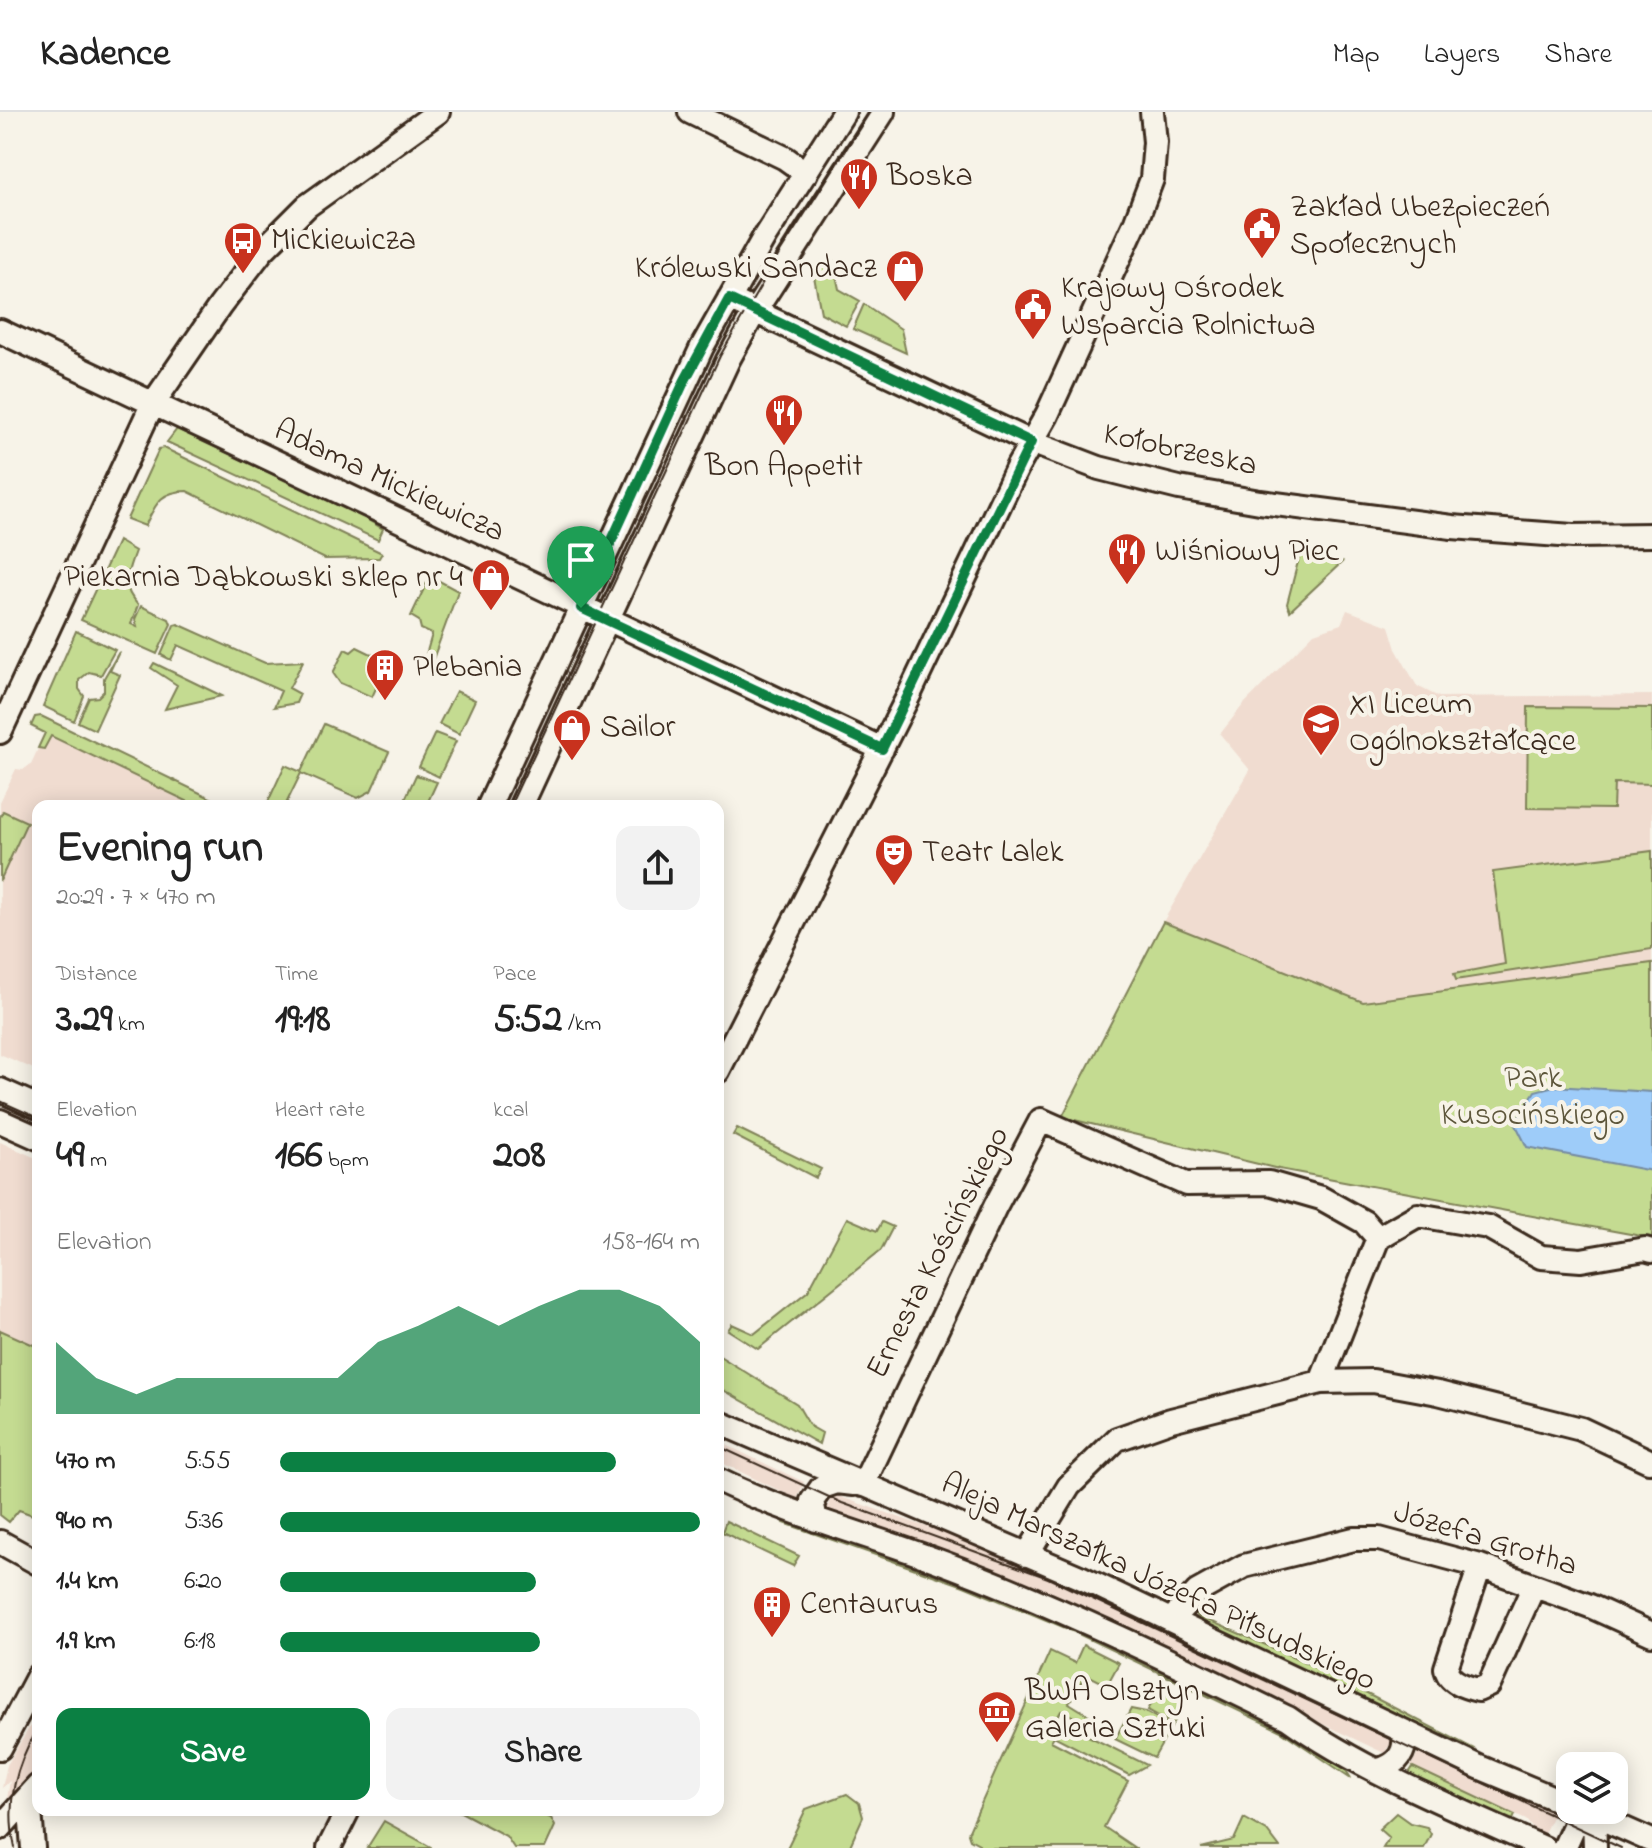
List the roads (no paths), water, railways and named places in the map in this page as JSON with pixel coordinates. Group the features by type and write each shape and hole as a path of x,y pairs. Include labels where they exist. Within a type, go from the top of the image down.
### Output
{"street":[{"path":"0,732 152,405 262,251 307,206 438,112"},
{"path":"690,112 785,158 806,173"},
{"path":"492,800 684,382 729,299 844,112"},
{"path":"524,800 689,440 755,311 883,112"},
{"path":"724,1059 1047,415 1136,221 1152,179 1155,142 1152,112"},
{"name":"Kołobrzeska","path":"729,299 1031,442 1099,468 1179,488 1260,502 1478,529 1573,536 1652,535"},
{"name":"Adama Mickiewicza","path":"0,331 882,749"},
{"path":"0,1090 32,1104"},
{"name":"Ernesta Kościńskiego","path":"863,1485 936,1327 1041,1120 1186,1184 1269,1183 1321,1198 1364,1222 1378,1238"},
{"path":"0,1121 32,1135"},
{"path":"1321,1382 1378,1238 1418,1215 1488,1227 1541,1257 1581,1260 1645,1249 1652,1251"},
{"path":"1027,1555 1069,1486 1117,1439 1171,1420 1321,1382 1373,1381 1438,1393 1581,1429 1649,1461"},
{"name":"Aleja Marszałka Józefa Piłsudskiego","path":"724,1425 1027,1555 1403,1731 1556,1799"},
{"name":"Aleja Marszałka Józefa Piłsudskiego","path":"724,1482 816,1520 959,1568 1065,1612 1288,1718 1318,1739 1378,1770 1544,1848"},
{"path":"816,1520 812,1501 822,1487 837,1482 863,1485"},
{"name":"Józefa Grotha","path":"1171,1620 1197,1592 1244,1566 1354,1539 1379,1539 1480,1566 1533,1588 1590,1606 1652,1634"},
{"path":"0,1542 32,1563"},
{"path":"1480,1566 1446,1668 1449,1676 1464,1686 1478,1690 1489,1685 1533,1588"},
{"path":"0,1748 32,1687"},
{"path":"1378,1770 1400,1756 1405,1742 1403,1731"},
{"path":"6,1848 0,1826 32,1793"},
{"path":"33,1816 33,1848"},
{"path":"329,1848 345,1816"},
{"path":"1564,1848 1576,1824"},
{"path":"1590,1824 1595,1848"},
{"path":"1614,1824 1652,1841"},
{"path":"1501,1828 1519,1848"}],"water":[{"path":"1554,1086 1652,1092 1652,1171 1527,1147 1515,1123 1535,1091"}],"tram line":[{"path":"513,800 720,356 781,251 870,112"},
{"path":"0,1101 32,1115"},
{"path":"724,1449 842,1503 1048,1578 1621,1848"},
{"path":"15,1848 11,1815 14,1785 32,1738"}],"place":[{"name":"Boska","path":"859,211"},
{"name":"Zakład Ubezpieczeń Społecznych","path":"1262,260"},
{"name":"Mickiewicza","path":"243,275"},
{"name":"Królewski Sandacz","path":"905,303"},
{"name":"Krajowy Ośrodek Wsparcia Rolnictwa","path":"1033,341"},
{"name":"Bon Appetit","path":"784,447"},
{"name":"Wiśniowy Piec","path":"1127,586"},
{"name":"Piekarnia Dąbkowski sklep nr 4","path":"491,612"},
{"name":"Plebania","path":"385,702"},
{"name":"XI Liceum Ogólnokształcące","path":"1321,757"},
{"name":"Sailor","path":"572,762"},
{"name":"Teatr Lalek","path":"894,887"},
{"name":"Centaurus","path":"772,1639"},
{"name":"BWA Olsztyn Galeria Sztuki","path":"997,1744"}],"park label":[{"name":"Park Kusocińskiego","path":"1533,1098"}]}
